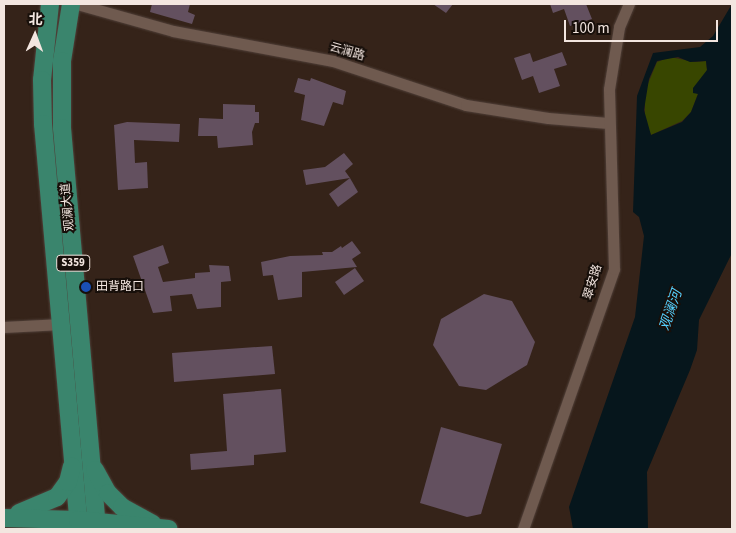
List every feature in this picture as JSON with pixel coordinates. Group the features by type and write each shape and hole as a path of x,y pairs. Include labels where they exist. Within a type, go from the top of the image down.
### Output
{"main road":[{"name":"观澜大道","path":"50,4 42,80 43,124 79,524"},
{"name":"观澜大道","path":"71,4 62,61 62,128 96,525"},
{"path":"4,517 38,507 57,497 68,482 73,458"},
{"path":"91,461 101,482 122,508 166,529"},
{"path":"4,517 166,529"}],"street":[{"name":"云澜路","path":"78,4 173,31 333,61 466,105 548,118 608,123"},
{"name":"翠安路","path":"523,529 614,268 608,123 612,58 629,4"},
{"path":"4,327 61,324"}],"green space":[{"path":"670,57 695,62 706,61 707,70 691,112 682,121 651,135 645,122 645,91 657,62"}],"water":[{"name":"观澜河","path":"732,4 732,253 699,320 697,350 647,472 648,529 573,529 569,507 635,317 644,236 639,217 633,212 637,96 653,53 700,47 713,36","holes":["678,57 690,62 706,61 707,70 693,88 693,93 698,94 691,112 682,122 651,135 644,110 649,79 657,61"]}],"building":[{"path":"152,4 190,4 188,12 195,15 192,24 150,12"},
{"path":"433,4 453,4 446,13"},
{"path":"550,4 586,4 592,19 570,26 564,9 553,13"},
{"path":"562,52 567,65 554,69 560,86 539,93 533,76 522,80 514,58 530,53 533,62"},
{"path":"298,78 310,81 311,78 346,91 343,105 333,102 324,126 301,120 305,95 294,92"},
{"path":"223,104 255,105 255,112 259,112 259,123 255,123 252,132 253,145 218,148 217,136 198,136 199,118 223,119"},
{"path":"127,122 180,124 179,142 134,140 135,163 147,162 148,188 118,190 114,125"},
{"path":"344,153 353,164 345,171 350,178 306,185 303,170 325,167"},
{"path":"350,178 358,192 338,207 329,194"},
{"path":"352,241 361,253 352,259 357,267 302,272 302,297 278,300 273,275 263,276 261,262 290,256 323,255 322,252 332,252"},
{"path":"163,245 169,263 158,267 163,282 195,278 195,273 210,272 209,265 229,266 231,281 221,282 221,307 197,309 192,294 170,296 172,311 153,313 133,256"},
{"path":"355,268 364,281 344,295 335,282"},
{"path":"484,294 512,301 535,342 527,365 486,390 459,386 433,345 441,319"},
{"path":"272,346 275,374 174,382 172,353"},
{"path":"281,389 286,452 254,455 254,465 191,470 190,454 227,451 223,394"},
{"path":"441,427 502,444 481,514 467,517 420,503"}],"place":[{"name":"田背路口","path":"86,287"}]}
